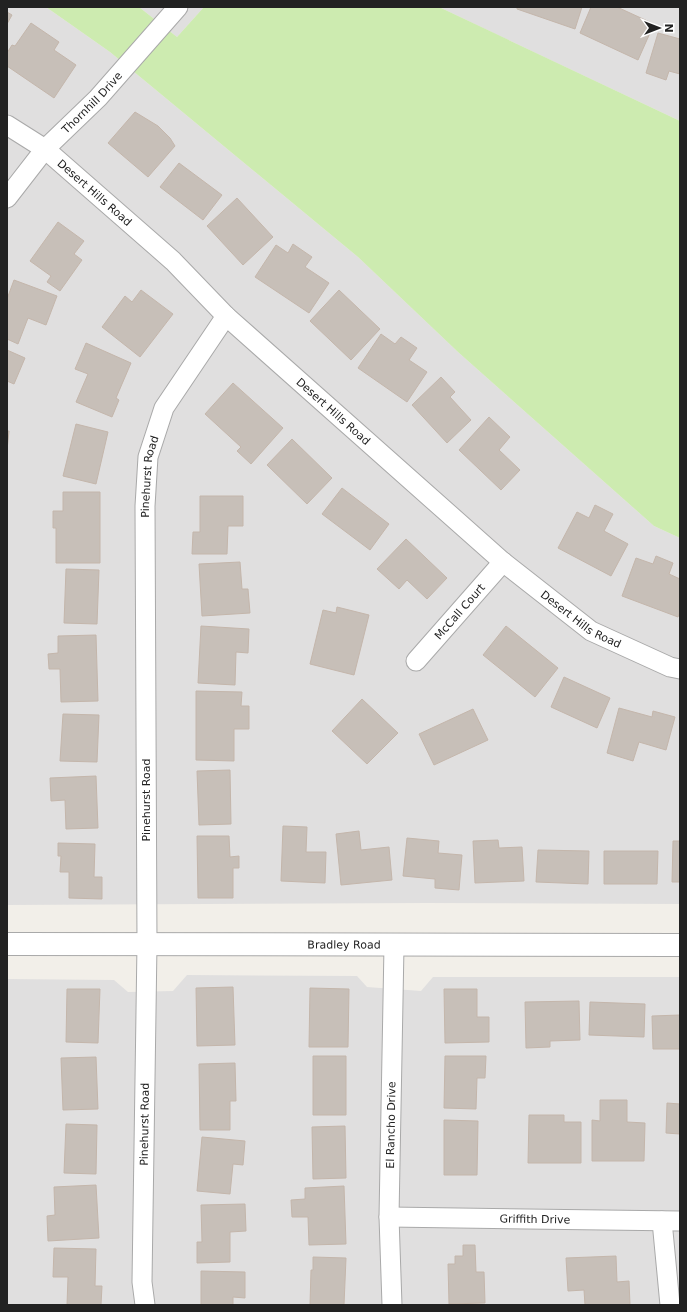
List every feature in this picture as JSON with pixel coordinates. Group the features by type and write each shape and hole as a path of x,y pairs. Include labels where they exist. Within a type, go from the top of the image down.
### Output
{"street":[{"name":"Thornhill Drive","path":"7,198 45,149 98,98 178,7"},
{"name":"Desert Hills Road","path":"7,124 45,149 173,261 226,316 503,562 591,631 680,669"},
{"name":"Pinehurst Road","path":"145,1305 142,1282 146,944 146,506 148,456 164,408 226,316"},
{"name":"McCall Court","path":"416,661 503,562"},
{"name":"Bradley Road","path":"7,944 394,946 680,945"},
{"name":"El Rancho Drive","path":"392,1305 390,1216 394,946"},
{"name":"Griffith Drive","path":"390,1216 671,1221"},
{"path":"670,1305 671,1221"}],"shaded area":[{"path":"7,7 46,7 110,52 358,257 458,352 654,526 680,538 680,904 426,903 7,905"},
{"path":"139,7 204,7 177,37"},
{"path":"439,7 680,7 680,121 540,55"},
{"path":"187,975 357,976 367,987 421,991 433,977 680,977 680,1305 7,1305 7,979 114,980 128,992 173,991"}],"green space":[{"path":"46,7 139,7 177,37 204,7 439,7 680,121 680,538 654,526 458,352 358,257 110,52"}],"building":[{"path":"517,7 582,7 575,29 517,9"},
{"path":"591,7 617,7 654,24 638,60 580,33"},
{"path":"7,12 12,15 7,24"},
{"path":"31,23 59,42 54,50 76,65 54,98 7,66 7,53 12,45 15,46"},
{"path":"658,33 680,39 680,74 669,71 666,80 646,73"},
{"path":"135,112 158,126 170,138 175,146 148,177 108,143"},
{"path":"179,163 222,195 203,220 160,187"},
{"path":"237,198 273,237 243,265 207,226"},
{"path":"58,222 84,241 74,254 82,260 60,291 47,282 51,276 30,261"},
{"path":"293,244 312,257 305,267 329,283 309,313 255,277 276,245 288,253"},
{"path":"14,280 57,296 46,325 28,318 18,344 7,339 7,299"},
{"path":"141,290 173,314 140,357 102,327 125,296 132,302"},
{"path":"339,290 380,329 351,360 310,321"},
{"path":"381,334 395,344 401,337 417,348 409,360 427,372 407,402 358,368"},
{"path":"86,343 131,363 116,398 119,400 112,417 76,402 88,374 75,369"},
{"path":"7,350 25,358 14,384 7,381"},
{"path":"441,377 455,392 450,397 471,420 447,443 412,405"},
{"path":"233,383 283,428 251,464 237,451 241,447 205,414"},
{"path":"489,417 510,437 499,450 520,470 501,490 459,450"},
{"path":"76,424 108,432 96,484 63,476"},
{"path":"7,431 9,431 7,450"},
{"path":"292,439 332,478 307,504 267,465"},
{"path":"342,488 389,524 370,550 322,514"},
{"path":"63,492 100,492 100,563 56,563 56,528 53,528 53,511 63,511"},
{"path":"200,496 243,496 243,526 228,526 227,554 192,554 193,532 200,532"},
{"path":"595,505 613,514 604,531 628,544 611,576 558,548 577,512 589,518"},
{"path":"406,539 447,578 427,599 407,580 399,589 377,569"},
{"path":"656,556 673,563 669,574 680,579 680,612 678,617 622,596 636,558 653,564"},
{"path":"240,562 242,589 248,589 250,613 202,616 199,564"},
{"path":"66,569 99,570 97,624 64,623"},
{"path":"337,607 369,615 354,675 310,664 323,610 336,613"},
{"path":"201,626 249,629 248,653 236,652 235,685 198,683"},
{"path":"506,626 558,668 535,697 483,655"},
{"path":"96,635 98,701 61,702 60,669 49,669 48,654 58,653 58,636"},
{"path":"564,677 610,698 597,728 551,707"},
{"path":"196,691 242,692 241,706 249,706 249,729 234,729 234,761 196,760"},
{"path":"362,699 398,733 367,764 332,731"},
{"path":"619,708 652,717 653,711 675,717 666,750 639,742 633,761 607,753"},
{"path":"473,709 488,740 434,765 419,734"},
{"path":"63,714 99,715 97,762 60,761"},
{"path":"230,770 231,824 199,825 197,771"},
{"path":"96,776 98,828 66,829 65,800 51,801 50,778"},
{"path":"283,826 307,827 306,852 326,852 325,883 281,881"},
{"path":"359,831 361,850 389,847 392,880 341,885 336,834"},
{"path":"197,836 229,836 230,857 239,856 239,868 233,868 233,898 198,898"},
{"path":"407,838 439,841 438,853 462,855 459,890 435,888 435,879 403,876"},
{"path":"498,840 499,848 522,847 524,881 475,883 473,841"},
{"path":"673,841 680,841 680,882 672,882"},
{"path":"58,843 95,844 94,877 102,877 102,899 69,898 69,872 60,872 61,856 58,856"},
{"path":"538,850 589,851 588,884 536,882"},
{"path":"604,851 658,851 657,884 604,884"},
{"path":"233,987 235,1045 197,1046 196,988"},
{"path":"310,988 349,989 348,1047 309,1047"},
{"path":"67,989 100,989 98,1043 66,1042"},
{"path":"444,989 477,989 477,1017 489,1017 489,1042 445,1043"},
{"path":"579,1001 580,1040 550,1041 550,1047 526,1048 525,1002"},
{"path":"590,1002 645,1004 644,1037 589,1035"},
{"path":"680,1015 680,1049 653,1049 652,1016"},
{"path":"313,1056 346,1056 346,1115 313,1115"},
{"path":"445,1056 486,1056 485,1078 477,1078 476,1109 444,1108"},
{"path":"96,1057 98,1109 63,1110 61,1058"},
{"path":"235,1063 236,1101 230,1101 230,1130 200,1130 199,1064"},
{"path":"600,1100 627,1100 627,1122 645,1123 644,1161 592,1161 592,1120 600,1121"},
{"path":"667,1103 680,1104 680,1134 666,1133"},
{"path":"529,1115 564,1115 564,1122 581,1122 581,1163 528,1163"},
{"path":"444,1120 478,1121 477,1175 444,1175"},
{"path":"66,1124 97,1125 96,1174 64,1173"},
{"path":"345,1126 346,1178 313,1179 312,1127"},
{"path":"202,1137 245,1141 243,1165 233,1164 230,1194 197,1191"},
{"path":"96,1185 99,1238 48,1241 47,1216 55,1215 54,1187"},
{"path":"344,1186 346,1244 309,1245 308,1217 292,1217 291,1200 305,1199 305,1188"},
{"path":"245,1204 246,1231 230,1232 230,1262 197,1263 197,1242 202,1242 201,1205"},
{"path":"463,1245 475,1245 476,1272 484,1272 485,1303 449,1304 448,1264 455,1264 455,1256 463,1256"},
{"path":"54,1248 96,1249 95,1286 102,1286 101,1305 67,1305 68,1277 53,1277"},
{"path":"616,1256 617,1282 629,1281 630,1305 585,1305 584,1290 568,1291 566,1258"},
{"path":"313,1257 346,1258 344,1305 310,1305"},
{"path":"201,1271 245,1272 245,1298 233,1297 233,1305 201,1305"}]}
